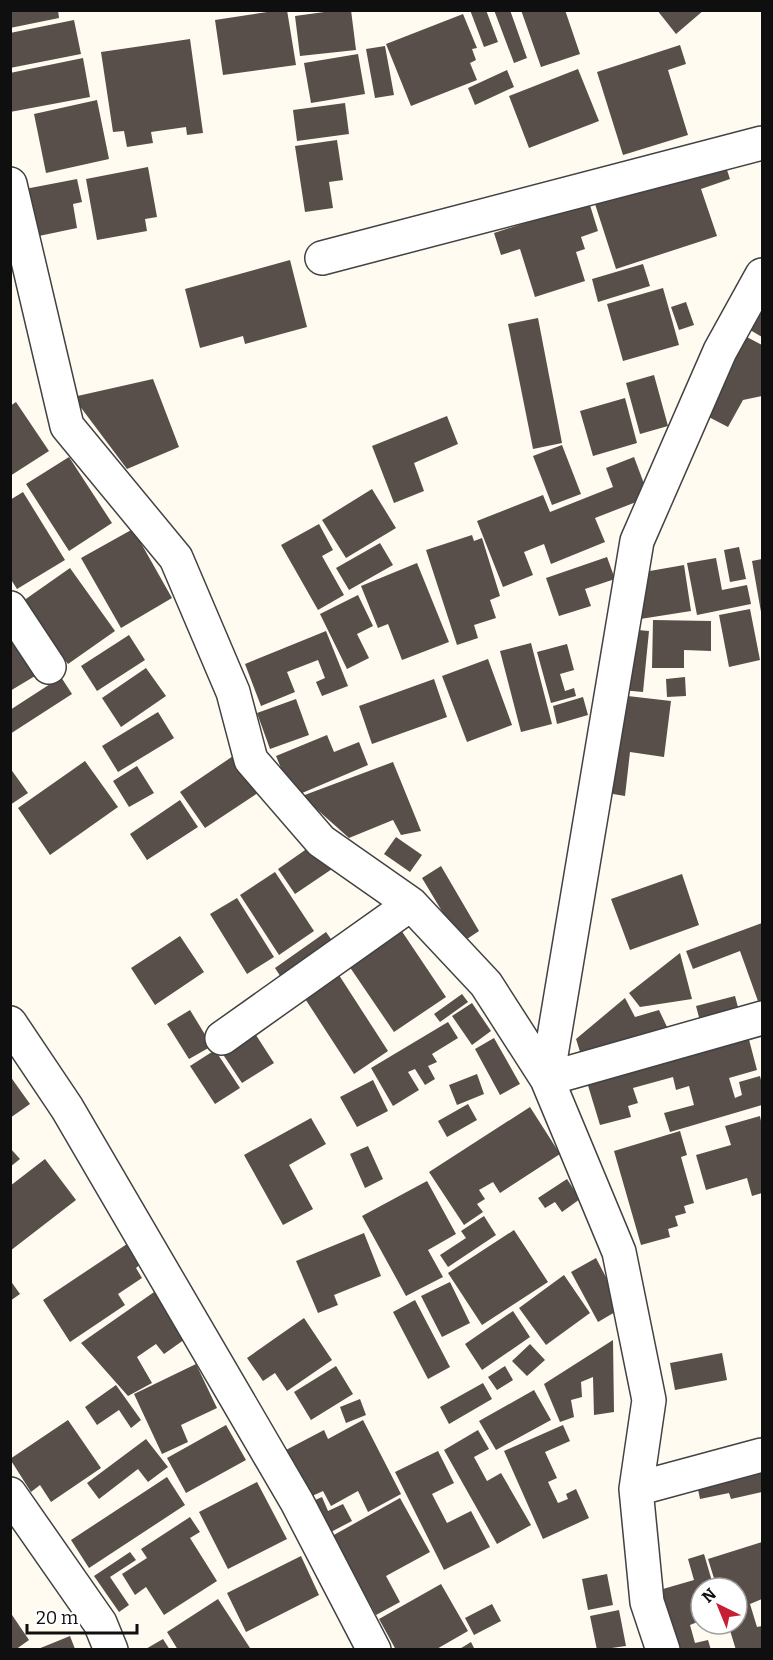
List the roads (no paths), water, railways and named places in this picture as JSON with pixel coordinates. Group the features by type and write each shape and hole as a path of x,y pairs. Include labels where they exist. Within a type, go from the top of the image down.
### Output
{"street":[{"path":"322,258 762,143"},
{"path":"10,184 67,426 177,558 233,692 251,760 321,841 411,904 486,984 548,1079 619,1252 649,1400 636,1489 647,1602 663,1650"},
{"path":"548,1079 637,541 720,351 762,275"},
{"path":"10,608 49,668"},
{"path":"222,1038 411,904"},
{"path":"548,1079 762,1017"},
{"path":"10,1023 67,1108 286,1482 374,1650"},
{"path":"636,1489 762,1455"},
{"path":"10,1494 100,1623 111,1650"}]}
